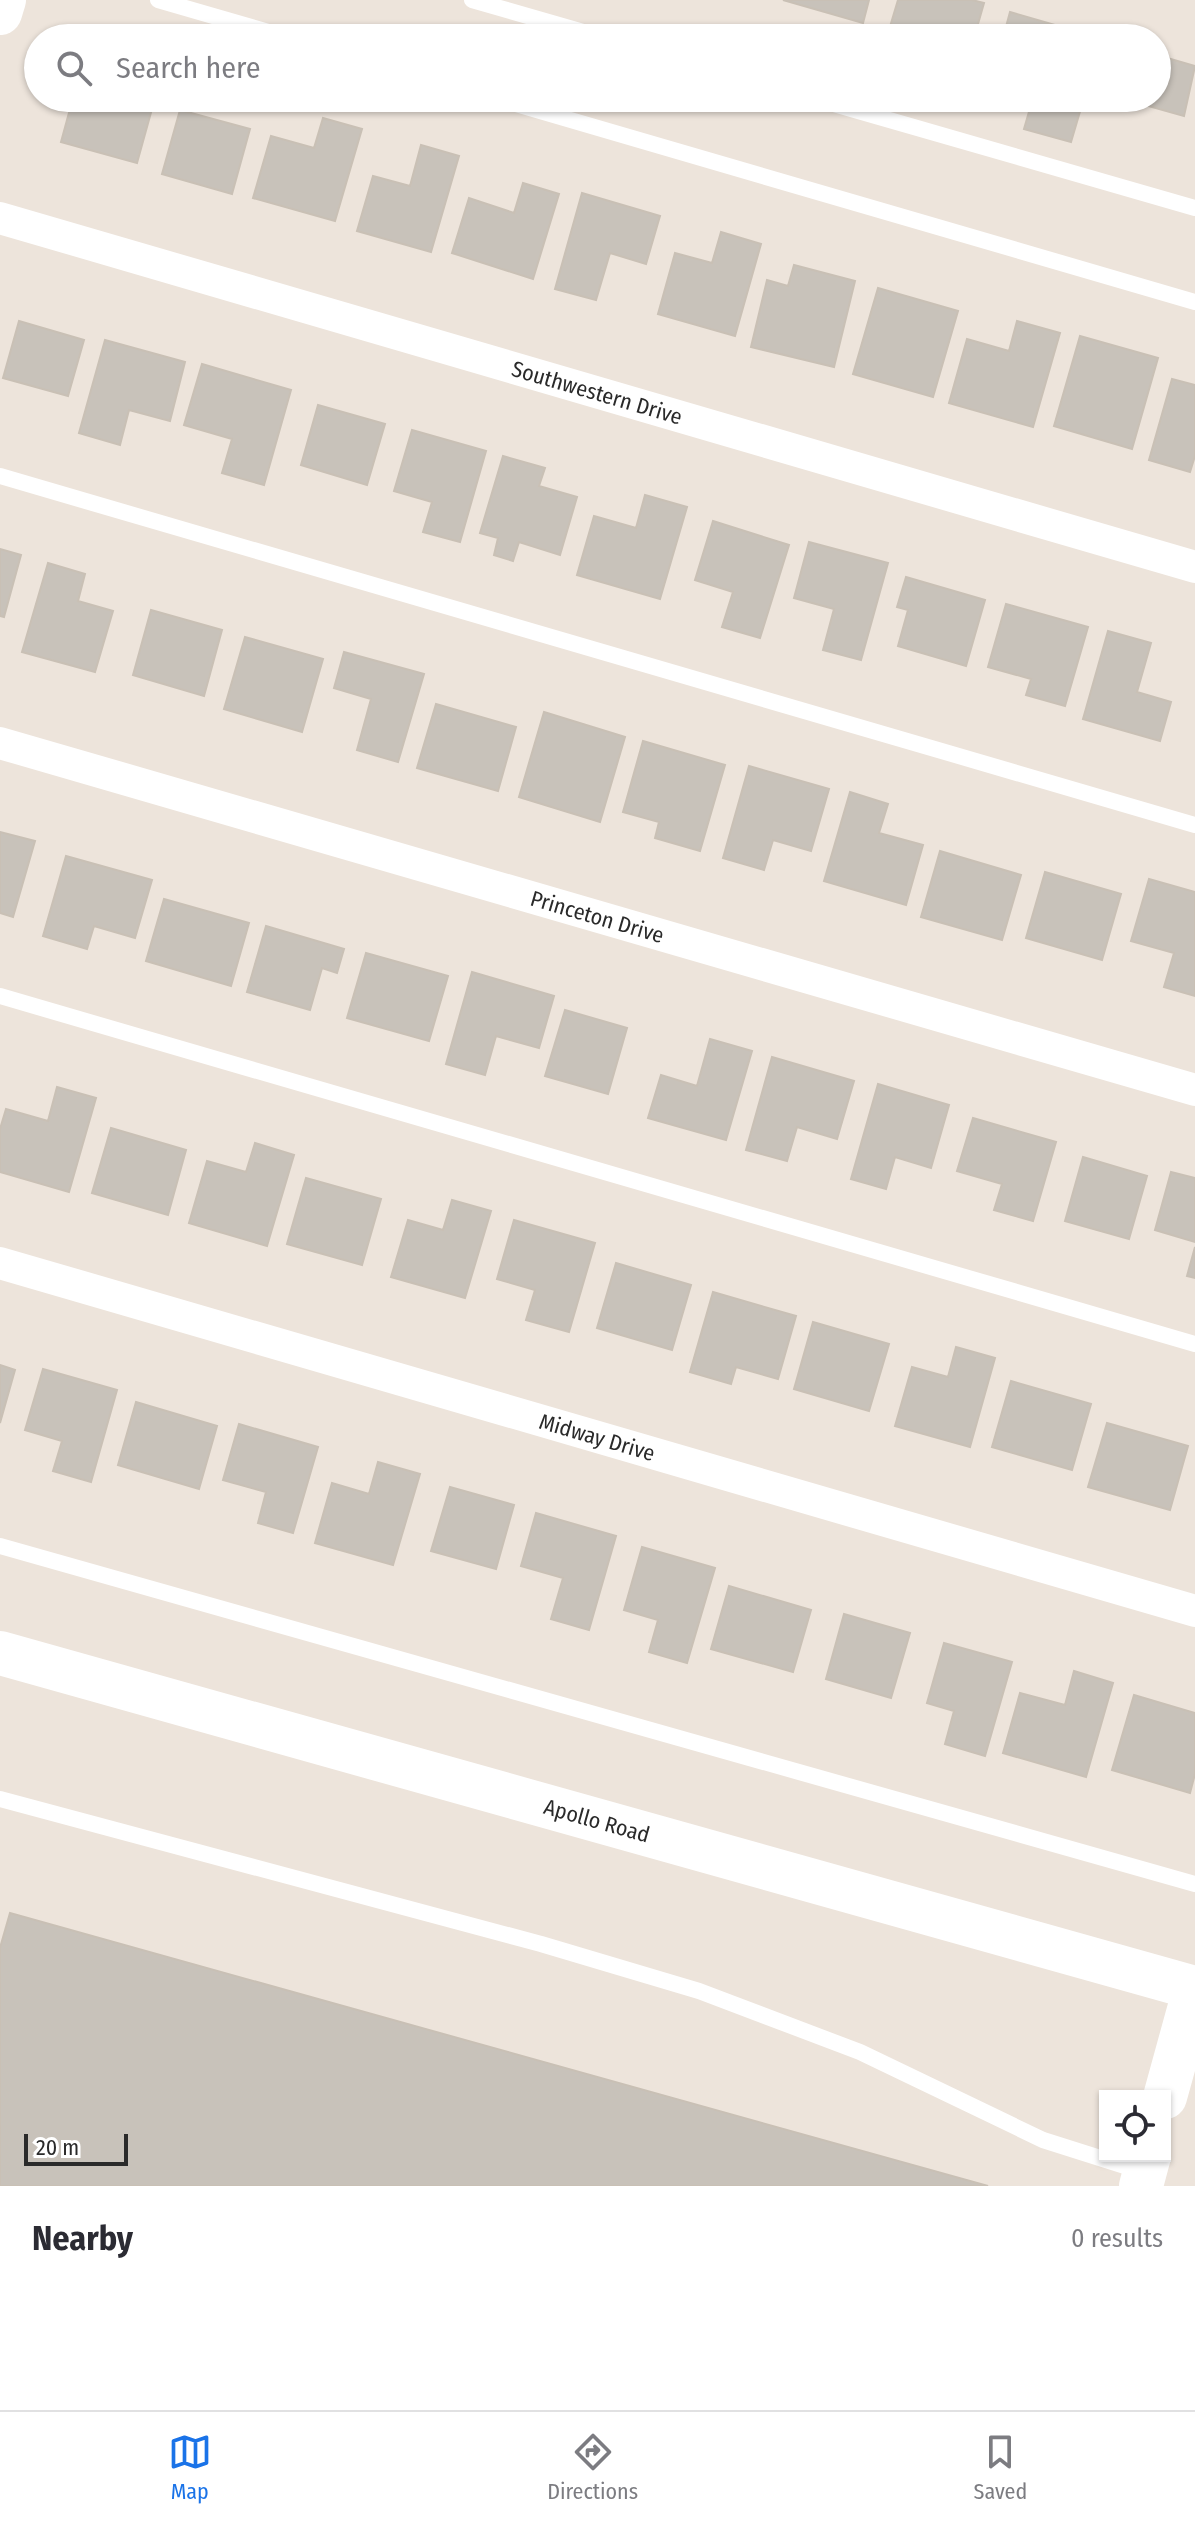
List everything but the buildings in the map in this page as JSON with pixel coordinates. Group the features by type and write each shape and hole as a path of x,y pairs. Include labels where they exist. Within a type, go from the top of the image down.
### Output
{"street":[{"path":"0,13 4,0"},
{"name":"Southwestern Drive","path":"0,218 1195,567"},
{"name":"Princeton Drive","path":"0,743 1195,1090"},
{"name":"Midway Drive","path":"0,1263 1195,1611"},
{"name":"Apollo Road","path":"0,1653 1195,1988"},
{"path":"1167,2090 1195,1988"}],"lane":[{"path":"158,0 241,24"},
{"path":"472,0 555,24"},
{"path":"543,112 1195,302"},
{"path":"862,112 1195,208"},
{"path":"0,476 1195,825"},
{"path":"0,996 1195,1344"},
{"path":"0,1546 1195,1884"},
{"path":"0,1799 541,1944 699,1991 860,2052 1043,2140 1145,2171"}]}
